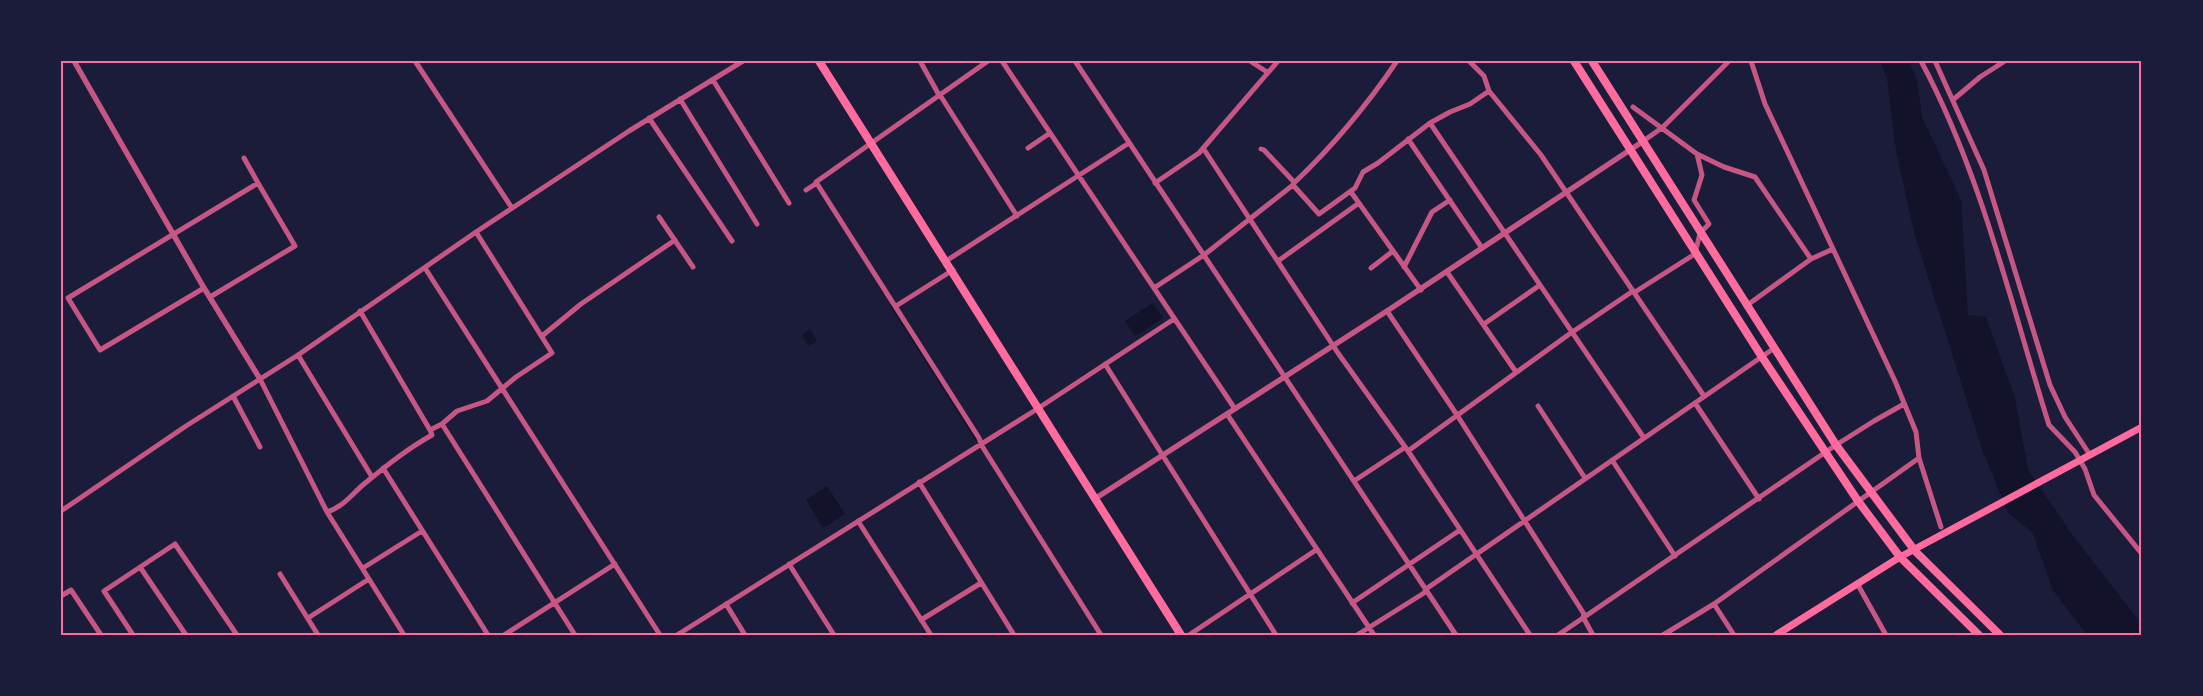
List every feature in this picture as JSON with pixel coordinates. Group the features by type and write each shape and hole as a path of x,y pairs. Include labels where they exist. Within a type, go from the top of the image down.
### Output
{"main road":[{"path":"819,61 1181,635"},
{"path":"1574,61 1695,254 1858,501 1900,557 1980,635"},
{"path":"1592,61 1836,446 1915,550 2000,635"},
{"path":"1776,635 1900,557 2142,427"}],"street":[{"path":"74,61 204,288 260,379 327,512 404,635"},
{"path":"415,61 512,208"},
{"path":"61,511 298,354 512,208 649,118 744,61"},
{"path":"920,61 1016,216"},
{"path":"806,190 871,142 988,61"},
{"path":"1002,61 1235,409"},
{"path":"1075,61 1456,635"},
{"path":"1250,61 1267,72"},
{"path":"1155,183 1203,148 1278,61"},
{"path":"1154,288 1204,255 1251,220 1294,184 1318,160 1358,114 1398,61"},
{"path":"1469,61 1484,76 1489,90 1541,155 1704,396"},
{"path":"1096,498 1388,312 1642,142 1662,128 1729,61"},
{"path":"1751,61 1766,104 1869,322 1916,432 1918,458 1941,527"},
{"path":"1921,61 1973,180 2048,425 2075,452 2085,469 2094,496 2142,554"},
{"path":"1935,61 1984,170 2050,385 2065,417 2089,455"},
{"path":"1954,100 1980,77 2005,61"},
{"path":"713,80 789,203"},
{"path":"1261,149 1264,150 1319,214 1355,188 1363,172 1378,163 1408,139 1430,123 1470,104 1489,90"},
{"path":"680,99 757,224"},
{"path":"1634,107 1697,154 1724,167 1755,176 1811,259"},
{"path":"649,118 732,241"},
{"path":"1430,123 1644,438"},
{"path":"1028,148 1050,133"},
{"path":"1408,139 1482,248"},
{"path":"946,260 1129,143"},
{"path":"1203,148 1530,635"},
{"path":"1354,480 1406,449 1573,332 1695,254 1700,233 1709,224 1694,200 1702,175 1697,154"},
{"path":"210,297 295,246 244,158"},
{"path":"204,288 100,350 68,298 258,182"},
{"path":"817,183 896,306 1100,635"},
{"path":"1350,192 1420,290"},
{"path":"1404,266 1432,212 1450,200"},
{"path":"1278,261 1359,203"},
{"path":"659,217 693,268"},
{"path":"430,430 442,424 457,411 488,400 552,353 476,232"},
{"path":"542,336 581,304 675,240"},
{"path":"1746,306 1811,259 1833,249"},
{"path":"1371,268 1393,251"},
{"path":"425,268 660,635"},
{"path":"896,306 952,270"},
{"path":"1447,272 1516,372"},
{"path":"1484,324 1540,285"},
{"path":"327,512 339,508 406,449 432,435 360,311"},
{"path":"1388,312 1457,415 1584,614 1593,635"},
{"path":"677,635 1038,408 1174,319"},
{"path":"1357,635 1424,593 1426,589 1476,553 1774,349"},
{"path":"298,354 372,477"},
{"path":"1105,364 1276,635"},
{"path":"233,396 260,447"},
{"path":"1695,403 1759,499"},
{"path":"1558,635 1836,446 1904,404"},
{"path":"1538,406 1585,478"},
{"path":"1227,414 1374,635"},
{"path":"442,424 575,635"},
{"path":"1663,635 1714,604 1918,458"},
{"path":"1612,460 1675,556"},
{"path":"383,468 488,635"},
{"path":"919,482 1014,635"},
{"path":"858,521 931,635"},
{"path":"1352,603 1460,530"},
{"path":"363,568 422,531"},
{"path":"133,635 104,591 176,544 237,635"},
{"path":"1189,635 1316,550"},
{"path":"504,635 615,564"},
{"path":"789,564 834,635"},
{"path":"140,567 186,635"},
{"path":"280,574 318,635"},
{"path":"308,618 369,578"},
{"path":"921,620 981,583"},
{"path":"1858,585 1886,635"},
{"path":"61,596 70,590 101,635"},
{"path":"726,604 745,635"},
{"path":"1714,604 1734,635"}],"shaded area":[{"path":"1880,61 1909,61 1917,80 1922,117 1961,200 1968,315 1986,317 2015,398 2028,470 2071,533 2142,625 2142,635 2087,635 2052,589 2033,533 2008,513 1982,449 1914,232 1896,150 1887,78"},
{"path":"1153,303 1163,318 1135,336 1125,321"},
{"path":"810,329 817,341 808,346 802,335"},
{"path":"827,486 845,514 823,528 806,500"}],"waterway":[{"path":"891,305 977,440"}]}
